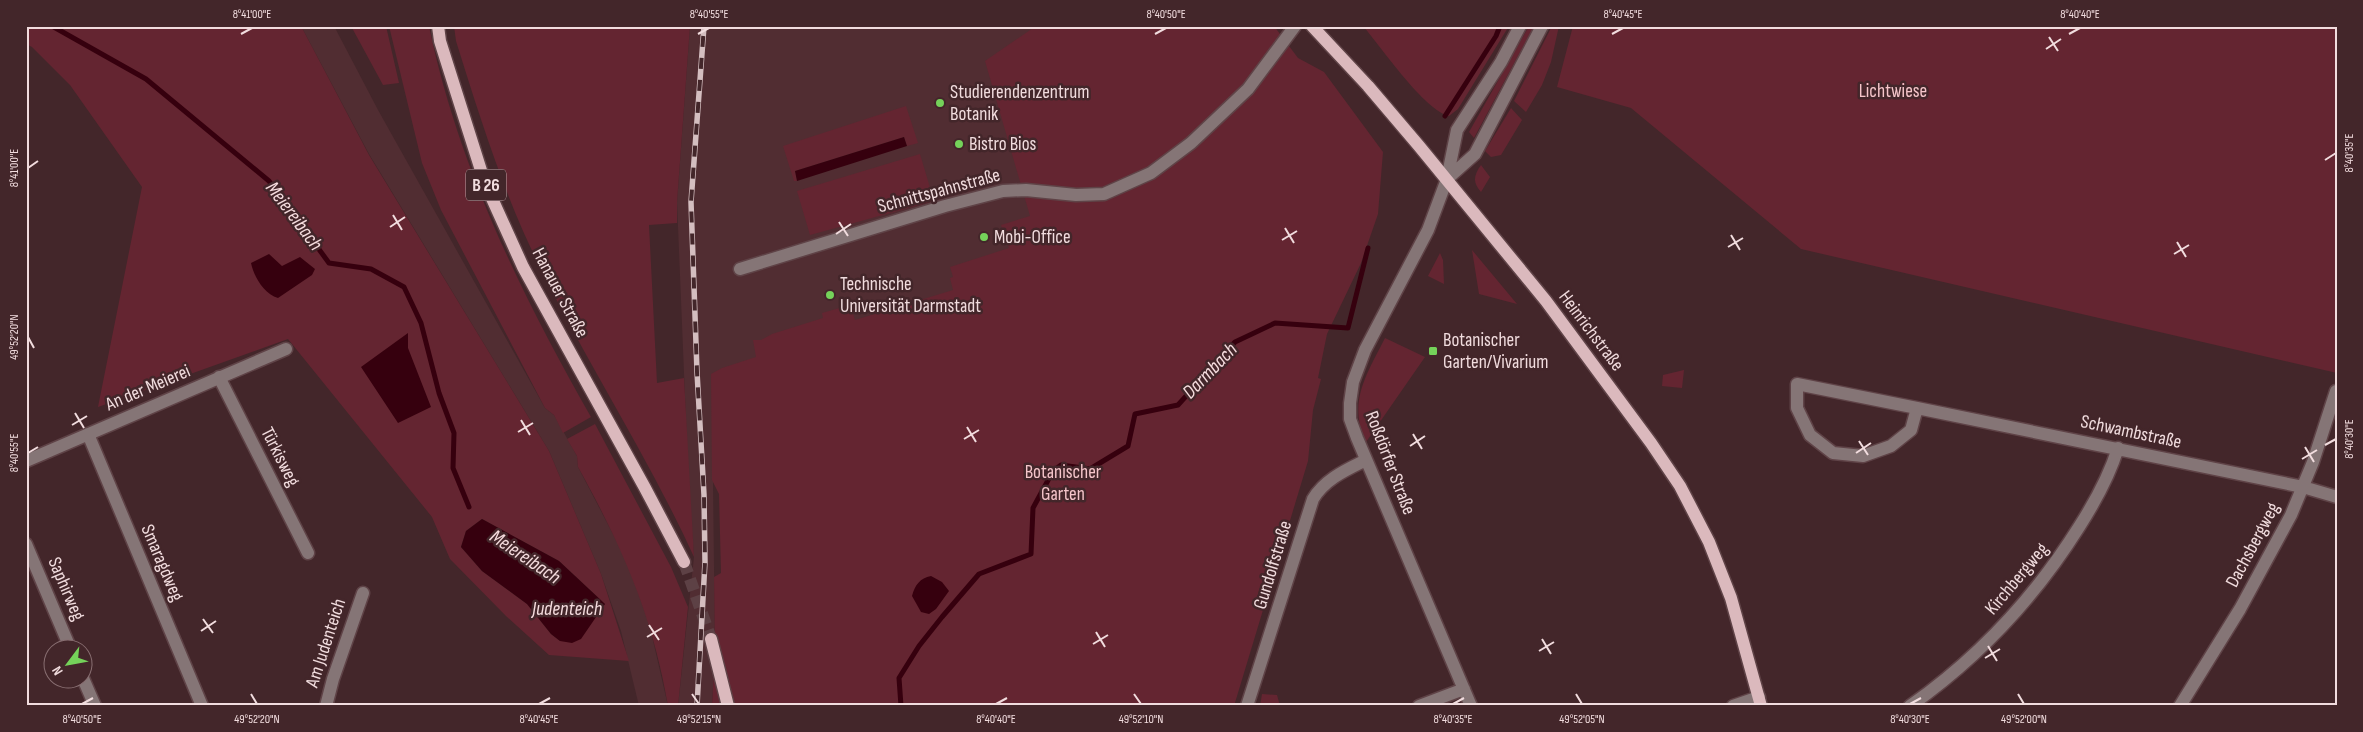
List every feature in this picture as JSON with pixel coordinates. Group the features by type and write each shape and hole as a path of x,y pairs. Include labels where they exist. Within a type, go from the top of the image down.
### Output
{"main road":[{"name":"Hanauer Straße","path":"438,26 440,41 485,183 516,250 684,562"},
{"name":"Heinrichstraße","path":"1312,26 1368,86 1447,179 1562,322 1651,443 1680,486 1709,542 1731,598 1760,701"},
{"path":"711,639 728,706"}],"street":[{"name":"Schnittspahnstraße","path":"740,269 944,206 1003,191 1026,190 1053,194 1092,195 1112,190 1151,173 1191,144 1248,89 1295,26"},
{"name":"Roßdörfer Straße","path":"1471,706 1366,460 1350,419 1350,403 1353,382 1365,350 1428,230 1447,179 1457,130 1501,62 1520,26"},
{"path":"1447,179 1475,154 1542,26"},
{"name":"An der Meierei","path":"26,461 286,349"},
{"name":"Türkisweg","path":"219,377 308,553"},
{"name":"Schwambstraße","path":"1917,408 1911,430 1891,446 1863,456 1833,453 1810,435 1797,408 1797,384 2118,448 2303,487 2337,497"},
{"name":"Dachsbergweg","path":"2180,706 2240,609 2291,515 2303,487 2336,391"},
{"name":"Smaragdweg","path":"88,434 202,706"},
{"name":"Kirchbergweg","path":"1910,706 1959,667 2020,608 2059,559 2090,510 2111,471 2118,448"},
{"name":"Gundolfstraße","path":"1247,706 1313,499 1319,489 1334,477 1366,460"},
{"name":"Saphirweg","path":"26,544 67,640"},
{"name":"Am Judenteich","path":"326,706 333,679 363,593"},
{"path":"1419,706 1464,689"},
{"path":"88,690 95,706"},
{"path":"1733,706 1760,701"}],"shaded area":[{"path":"301,26 334,26 378,110 545,408 554,415 577,456 578,467 624,555 634,581 649,623 668,706 639,706 621,631 601,574 549,451 369,154"},
{"name":"Technische Universität Darmstadt","path":"690,26 1259,26 1231,89 713,481 715,652 712,706 678,706 694,557 689,495 677,202"}],"green space":[{"path":"26,26 301,26 369,155 549,451 601,574 629,661 549,655 506,616 450,559 432,517 288,339 98,407 142,187 70,85 32,47 26,44","holes":["482,519 559,561 605,604 560,641 551,634 527,604 482,571 461,547 466,531"]},
{"path":"351,26 386,26 399,83 383,85"},
{"path":"389,26 429,26 441,78 457,129 495,228 540,324 591,417 563,433 554,415 545,408 441,210 422,163"},
{"path":"454,26 690,26 677,223 649,225 657,383 684,378 694,557 653,475 543,273 523,231 487,137 456,41"},
{"name":"Botanischer Garten","path":"1036,26 1274,26 1298,58 1324,72 1383,152 1378,214 1361,263 1327,334 1318,378 1321,379 1313,410 1308,461 1234,706 712,706 715,652 714,577 721,573 719,494 712,480 711,374 722,368 756,357 753,340 761,340 772,334 823,318 822,313 850,305 855,320 953,290 950,278 953,277 950,267 1009,248 1001,225 1030,216 985,61"},
{"path":"1363,26 1509,26 1458,109 1449,116 1428,103 1416,91"},
{"path":"1529,26 1534,26 1474,138 1469,132"},
{"path":"1552,26 1559,26 1551,62 1542,85 1526,112 1514,101"},
{"name":"Lichtwiese","path":"1573,26 2337,26 2337,373 1801,249 1631,108 1557,87"},
{"path":"906,106 918,143 907,146 904,137 795,171 797,181 794,181 783,146"},
{"path":"1511,108 1522,120 1501,155 1491,157 1485,151"},
{"path":"920,154 934,201 810,235 797,191"},
{"path":"1481,165 1490,177 1481,192 1476,185 1475,178"},
{"path":"1472,250 1517,304 1479,294"},
{"path":"1440,253 1443,260 1444,284 1428,276"},
{"path":"1385,338 1425,357 1366,442 1358,414 1359,401 1366,376"},
{"path":"1684,370 1682,388 1662,386 1663,375"},
{"path":"595,424 671,567 688,607 678,706 668,706 662,673 645,612 609,525 578,467 577,456 567,439"},
{"path":"1262,694 1277,695 1280,706 1260,706"}],"water":[{"path":"904,137 907,146 797,181 795,171"},
{"path":"269,254 282,266 300,257 315,269 312,275 278,298 268,293 260,284 251,263"},
{"path":"408,333 408,348 431,407 398,423 361,367"},
{"name":"Judenteich","path":"482,519 559,561 605,604 581,639 572,643 560,641 551,634 527,604 482,571 461,547 466,531"},
{"path":"931,576 942,582 949,591 936,609 929,614 921,612 912,596 919,583 924,578"}],"waterway":[{"name":"Meiereibach","path":"52,26 146,79 269,181 329,263 371,269 404,287 421,323 439,393 454,433 453,468 469,507"},
{"name":"Darmbach","path":"1445,116 1496,36 1500,26"},
{"name":"Darmbach","path":"901,706 899,678 919,646 942,617 979,574 1031,554 1033,508 1053,471 1061,465 1090,469 1128,446 1135,414 1178,405 1235,342 1275,323 1348,328 1368,248"}],"tunnel":[{"path":"684,562 711,639"}],"railway":[{"path":"697,706 705,562 704,495 697,372 691,202 704,26"}],"place":[{"name":"Studierendenzentrum Botanik","path":"940,103"},
{"name":"Bistro Bios","path":"959,144"},
{"name":"Mobi-Office","path":"984,237"},
{"name":"Technische Universität Darmstadt","path":"830,295"},
{"name":"Botanischer Garten/Vivarium","path":"1433,351"}]}
